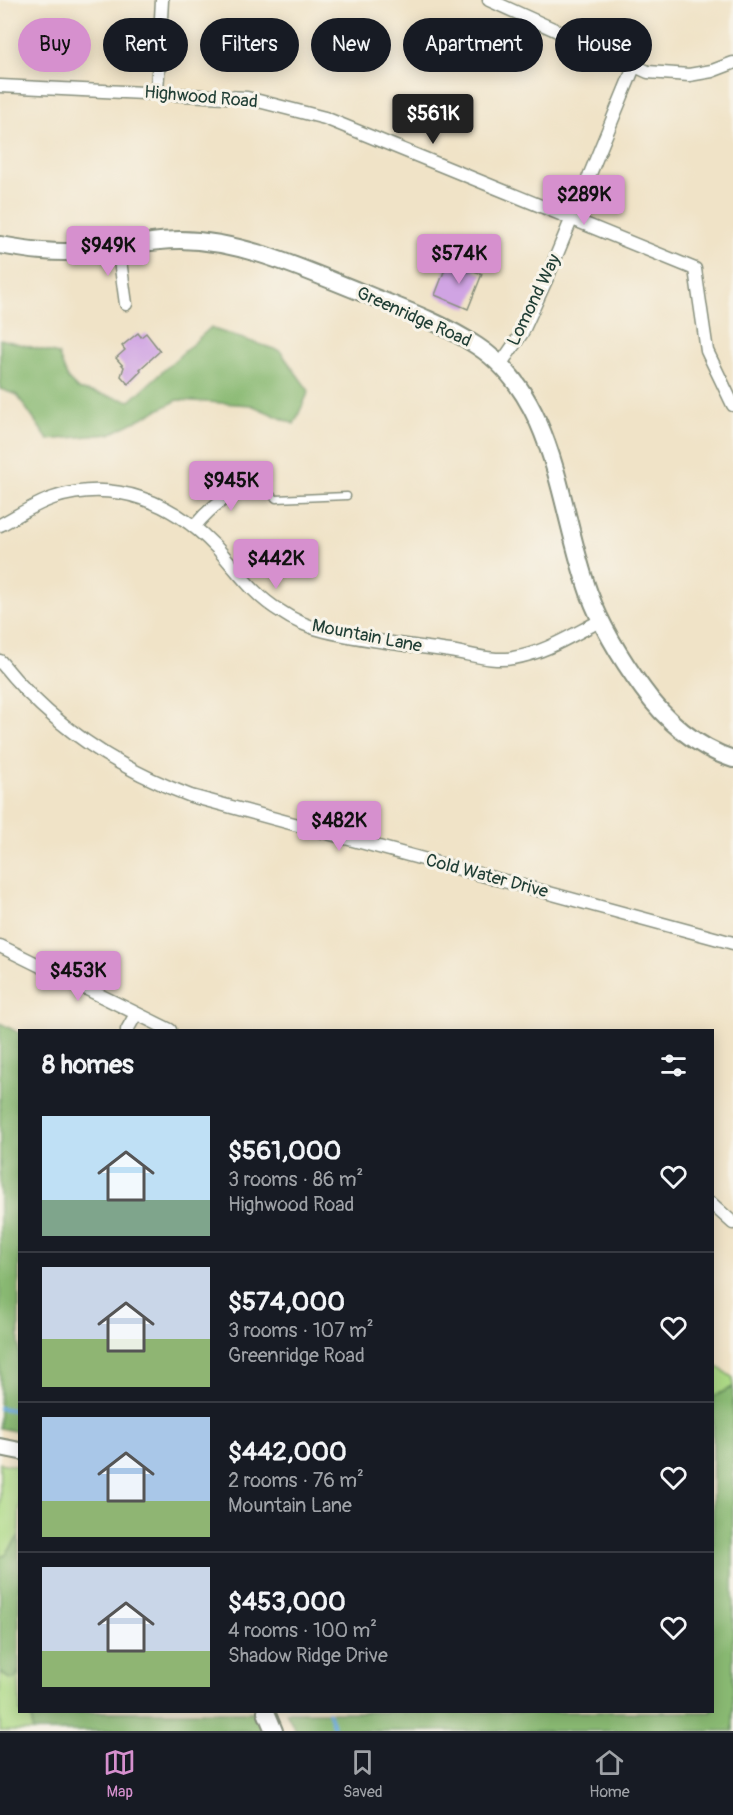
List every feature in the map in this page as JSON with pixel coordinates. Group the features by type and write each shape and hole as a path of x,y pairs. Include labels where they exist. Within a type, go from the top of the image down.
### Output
{"street":[{"path":"157,92 162,0"},
{"path":"489,0 555,30"},
{"path":"648,72 689,75 712,71 733,63"},
{"name":"Lomond Way","path":"500,365 522,333 632,72"},
{"name":"Highwood Road","path":"0,86 247,98 316,115 695,269 707,351 733,405"},
{"name":"Greenridge Road","path":"0,245 59,252 181,240 241,247 261,253 457,333 480,348 500,365 516,384 539,424 574,546 600,621 631,672 673,723 698,742 733,759"},
{"path":"118,246 126,304"},
{"path":"195,526 207,512 228,495 255,482"},
{"name":"Mountain Lane","path":"0,525 50,499 87,491 114,491 140,496 163,505 195,526 261,597 299,622 325,631 511,659 564,641 600,621"},
{"name":"Cold Water Drive","path":"0,662 37,702 68,729 110,757 164,786 191,796 733,943"},
{"path":"0,946 168,1029"},
{"path":"128,1029 136,1014"},
{"path":"714,1206 733,1223"},
{"path":"0,1447 18,1451"},
{"path":"266,1713 274,1731"}],"lane":[{"path":"255,482 276,499 347,496"}],"green space":[{"path":"210,328 280,351 309,391 294,424 251,405 178,400 110,434 48,440 17,395 0,389 0,339 58,354 68,379 78,389 130,401"},
{"path":"0,1023 18,1032 18,1432 0,1428"},
{"path":"714,1364 733,1378 733,1387 714,1396"},
{"path":"733,1387 733,1731 296,1731 287,1713 714,1713 714,1396"},
{"path":"0,1463 18,1467 18,1537 6,1554 0,1556"},
{"path":"18,1537 18,1672 15,1679 10,1679 0,1673 0,1556 6,1554"},
{"path":"18,1672 18,1713 31,1713 33,1731 0,1731 0,1673 10,1679 15,1679"},
{"path":"31,1713 259,1713 266,1731 33,1731"}],"water":[{"path":"464,257 478,263 478,268 471,270 457,263 456,260"}],"building":[{"path":"447,264 455,267 456,264 482,274 468,309 435,295"},
{"path":"138,333 141,337 146,333 160,351 140,369 141,371 128,384 121,376 124,367 116,358 125,350 122,346"}],"waterway":[{"path":"0,1408 18,1411"},
{"path":"328,1713 335,1731"}]}
